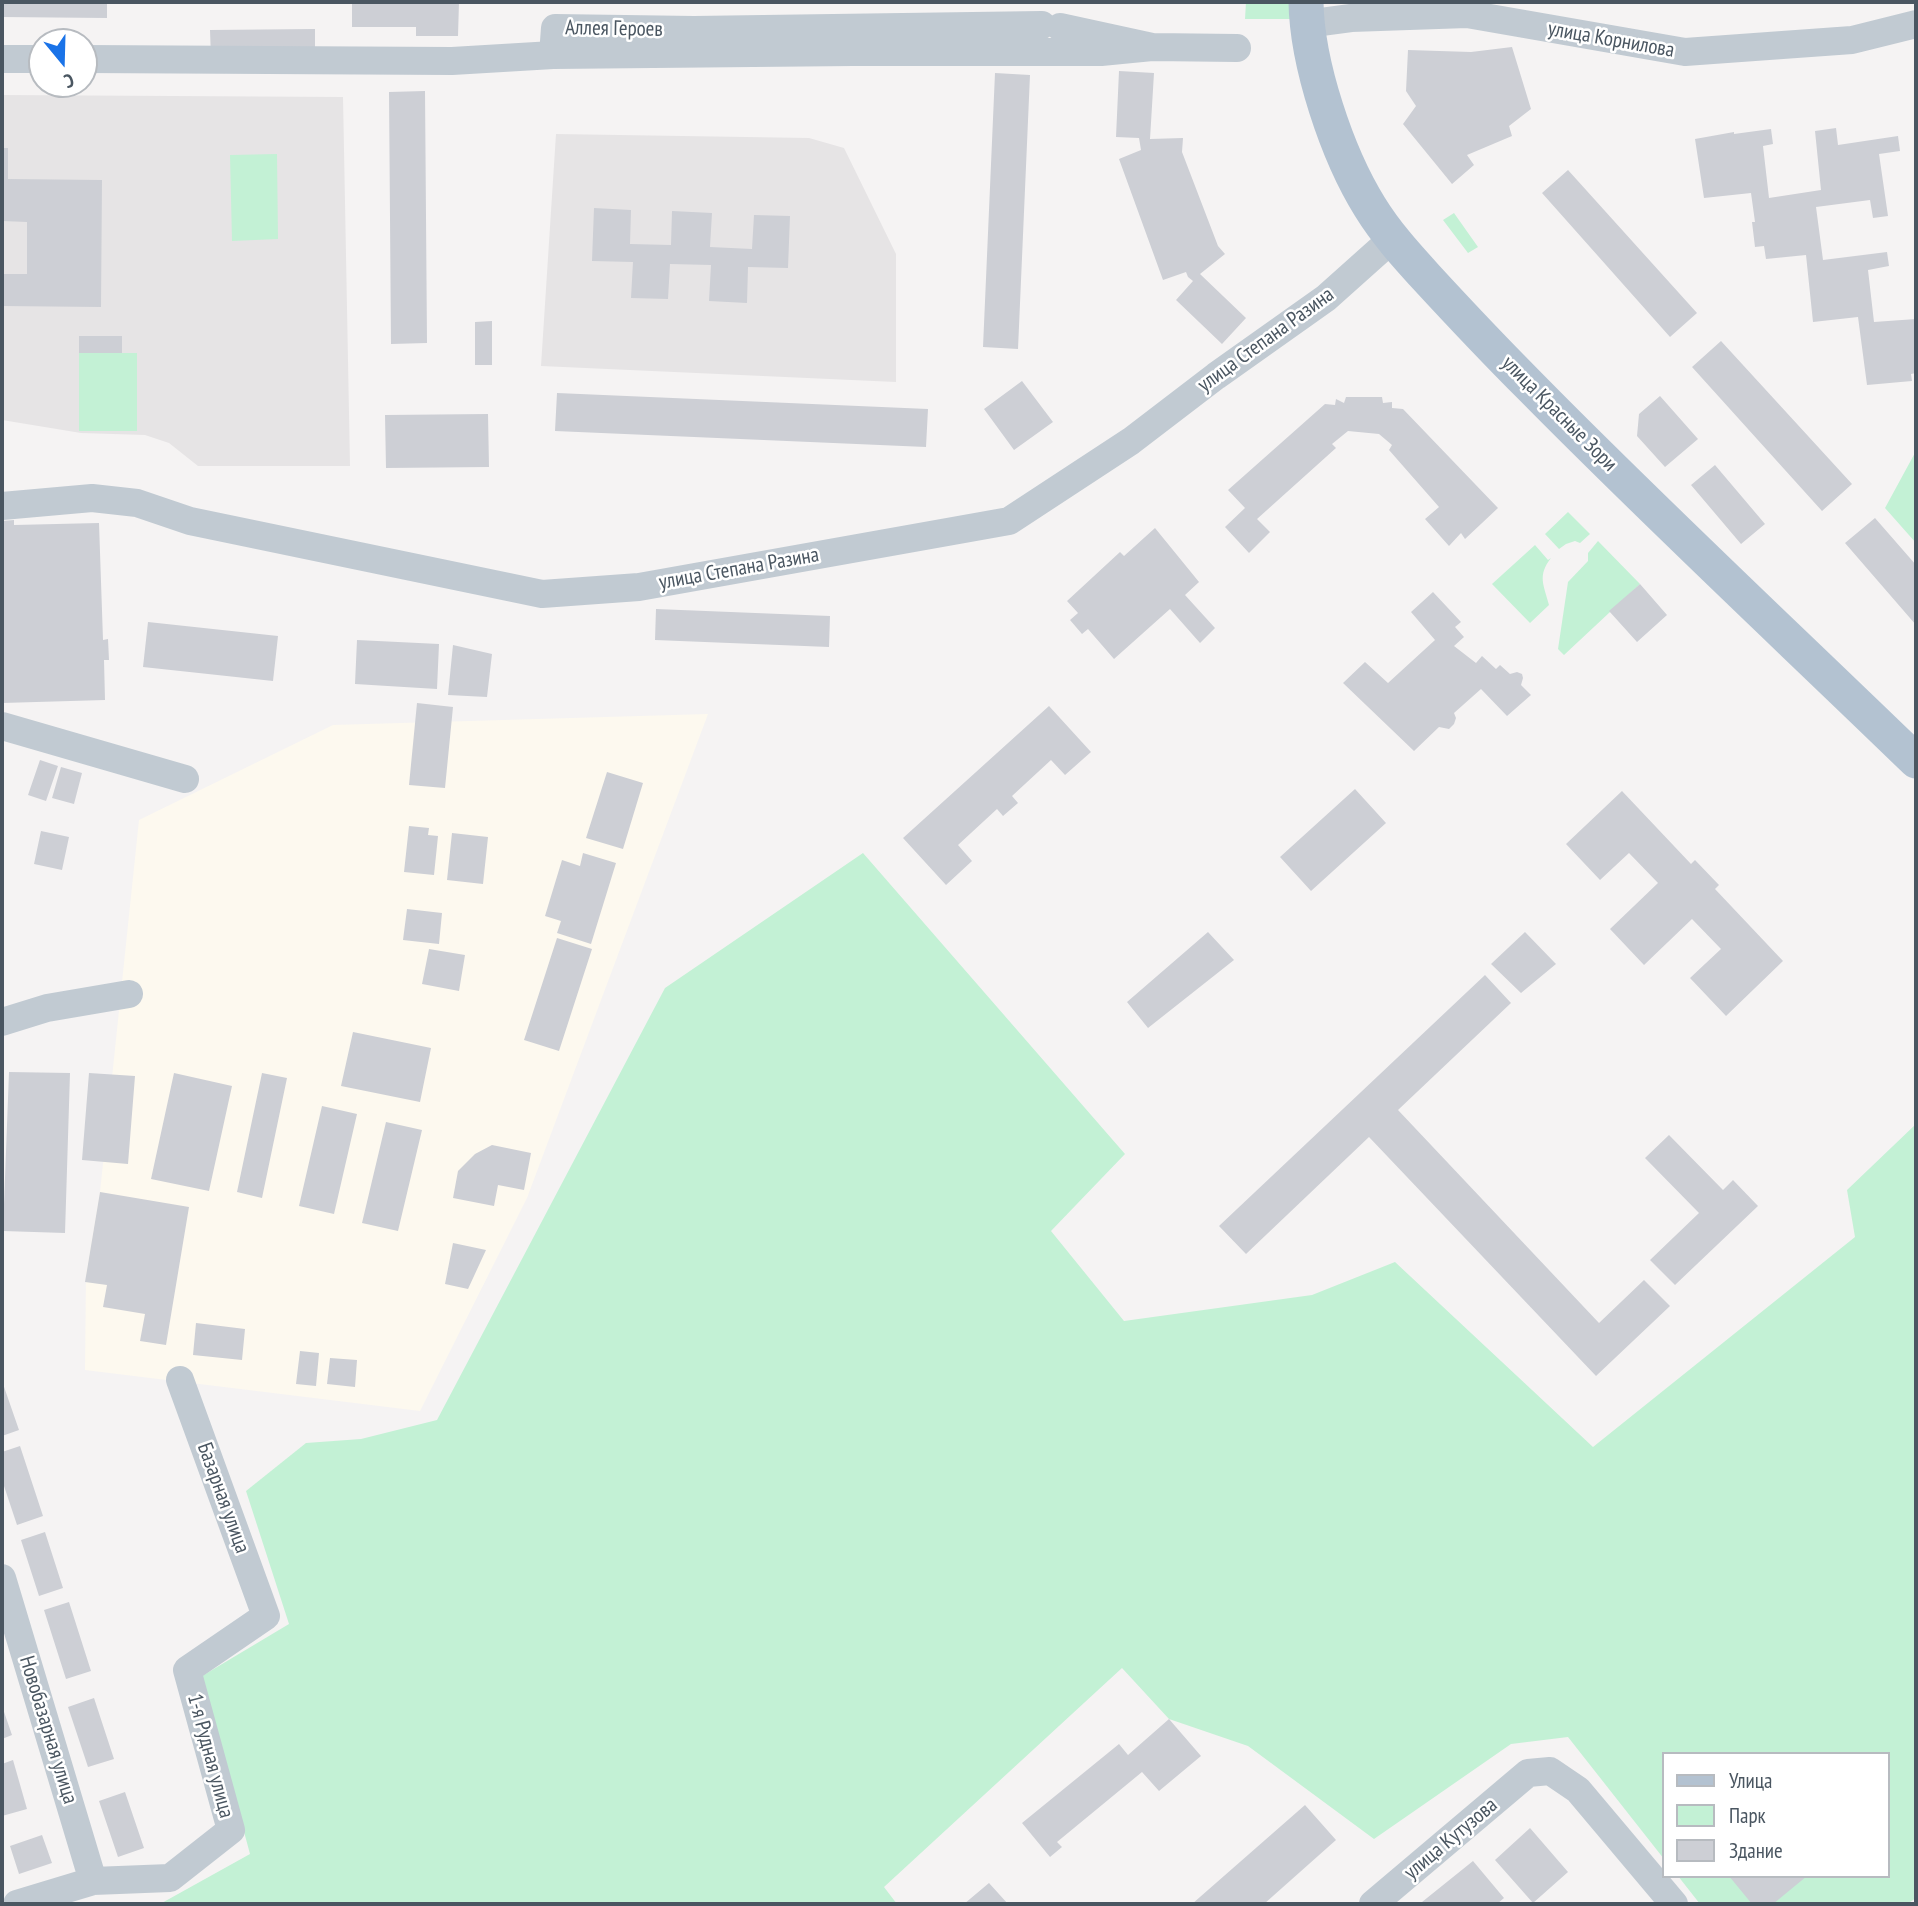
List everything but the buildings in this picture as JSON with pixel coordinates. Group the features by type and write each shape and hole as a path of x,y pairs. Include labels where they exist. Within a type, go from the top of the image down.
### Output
{"main road":[{"name":"улица Красные Зори","path":"1306,13 1314,63 1335,133 1369,206 1392,239 1460,314 1587,444 1916,761"}],"street":[{"name":"улица Корнилова","path":"1306,13 1351,18 1467,8 1685,52 1852,40 1916,24"},
{"name":"Аллея Героев","path":"98,60 452,61 553,55 555,28 694,30 1051,26 1152,47"},
{"path":"553,55 1101,52 1152,47 1237,48"},
{"path":"2,59 28,59"},
{"name":"улица Степана Разина","path":"2,506 92,498 137,503 190,521 542,594 639,587 1009,521 1131,441 1216,376 1326,298 1392,239"},
{"path":"2,726 185,779"},
{"path":"2,1022 47,1008 129,994"},
{"name":"Базарная улица","path":"180,1380 266,1616"},
{"name":"Новобазарная улица","path":"2,1578 93,1881"},
{"name":"1-я Рудная улица","path":"16,1904 93,1881 170,1878 231,1830 187,1670 266,1616"},
{"name":"улица Кутузова","path":"1373,1904 1528,1773 1550,1771 1578,1790 1674,1904"}],"shaded area":[{"path":"2,95 28,95 28,98 98,98 98,96 343,97 350,466 198,466 169,443 145,435 81,433 2,420"},
{"path":"556,134 809,138 844,148 896,254 896,382 541,366"},
{"path":"708,714 527,1198 420,1411 85,1370 86,1275 100,1192 139,820 333,725"}],"green space":[{"path":"1246,2 1296,2 1297,19 1245,19"},
{"path":"277,154 278,239 232,241 230,155"},
{"path":"1454,213 1478,247 1468,253 1443,220"},
{"path":"79,353 137,353 137,431 79,431"},
{"path":"1916,451 1916,543 1885,508"},
{"path":"1568,512 1590,534 1580,543 1575,541 1559,549 1545,534"},
{"path":"1598,541 1640,584 1564,655 1558,649 1568,582 1588,561 1588,553"},
{"path":"1535,545 1548,560 1551,558 1543,576 1549,605 1530,623 1492,584"},
{"path":"863,853 1125,1154 1051,1231 1124,1321 1312,1295 1395,1262 1593,1447 1855,1237 1847,1190 1916,1124 1916,1898 1907,1904 1700,1904 1680,1878 1890,1878 1890,1752 1662,1752 1662,1856 1568,1737 1511,1744 1374,1839 1248,1746 1169,1719 1122,1668 884,1887 897,1904 160,1904 250,1854 202,1676 289,1624 246,1491 306,1443 361,1439 437,1420 665,988"}]}
